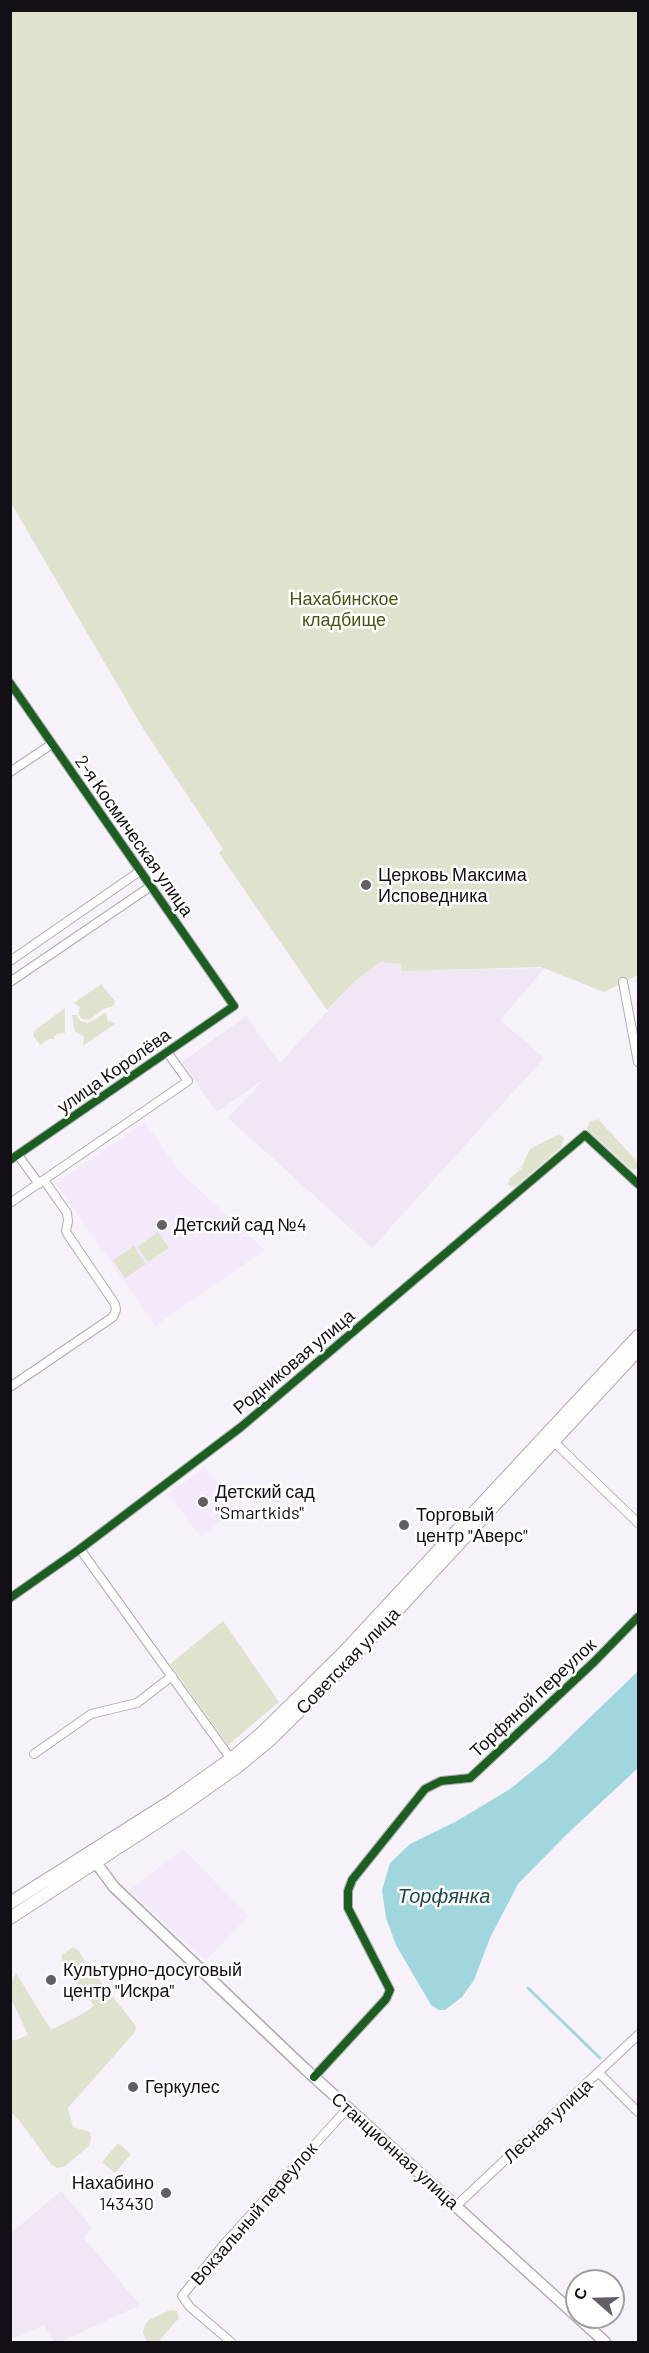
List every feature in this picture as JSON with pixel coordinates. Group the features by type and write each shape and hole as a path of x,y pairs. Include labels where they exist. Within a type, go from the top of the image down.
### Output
{"main road":[{"name":"Советская улица","path":"10,1918 96,1864 237,1767 271,1739 354,1657 550,1439 639,1336"},
{"name":"Советская улица","path":"10,1903 173,1800 231,1759 263,1732 639,1350"},
{"name":"Станционная улица","path":"89,1853 114,1887 314,2078 605,2343"}],"street":[{"name":"2-я Космическая улица","path":"10,684 234,1006"},
{"path":"10,772 52,744"},
{"path":"10,961 140,871"},
{"path":"10,982 151,886"},
{"path":"623,982 639,1062"},
{"name":"улица Королёва","path":"10,1160 234,1006"},
{"name":"улица Королёва","path":"10,1203 188,1081 167,1052"},
{"name":"Родниковая улица","path":"10,1598 80,1549 241,1427 585,1135 639,1184"},
{"path":"10,1387 113,1317 116,1310 115,1304 68,1235 66,1231 67,1213 18,1155"},
{"path":"550,1439 639,1522"},
{"path":"80,1549 231,1759"},
{"name":"Торфяной переулок","path":"314,2078 386,1999 390,1990 348,1908 348,1891 352,1880 425,1789 441,1781 470,1778 639,1617"},
{"path":"34,1754 91,1714 137,1703 172,1676"},
{"name":"Лесная улица","path":"456,2206 639,2035"},
{"path":"599,2073 639,2112"},
{"name":"Вокзальный переулок","path":"231,2343 190,2307 182,2296 225,2243 348,2108"}],"shaded area":[{"path":"380,962 401,964 401,971 545,968 500,1020 544,1058 372,1248 228,1118 263,1080 217,1112 182,1062 246,1016 280,1063 354,982"},
{"name":"Детский сад №4","path":"145,1122 178,1170 265,1250 155,1326 56,1183"},
{"name":"Детский сад \"Smartkids\"","path":"205,1467 237,1509 201,1537 168,1494"},
{"path":"183,1849 249,1916 205,1961 129,1890"},
{"path":"61,2191 92,2228 83,2237 140,2305 60,2342 54,2342 44,2325 11,2339 11,2233"}],"green space":[{"name":"Нахабинское кладбище","path":"10,11 638,11 638,975 604,992 541,967 401,971 401,964 380,962 354,982 327,1010 219,853 223,849 144,730 11,503"},
{"path":"101,984 115,1001 114,1006 103,1009 89,1020 82,1019 78,1014 80,1007 74,1003"},
{"path":"65,1008 65,1033 56,1034 54,1039 49,1039 40,1045 33,1035 34,1031"},
{"path":"104,1013 108,1021 116,1023 83,1046 84,1036 75,1032 72,1015 88,1023"},
{"path":"598,1119 635,1159 637,1169 632,1170 587,1129 589,1122"},
{"path":"559,1134 564,1138 561,1147 515,1187 508,1185 510,1178 521,1169 530,1149"},
{"path":"158,1232 169,1248 148,1262 137,1247"},
{"path":"134,1246 146,1264 125,1278 113,1260"},
{"path":"223,1621 279,1702 228,1745 170,1664"},
{"path":"73,1947 79,1951 136,2026 135,2032 68,2108 73,2127 90,2132 91,2139 89,2146 64,2167 57,2168 51,2164 11,2112 11,2040 28,2035 11,1998 11,1982 16,1973 51,2030 84,2013 94,2006 62,1962 62,1955"},
{"path":"118,2143 131,2154 115,2173 102,2162"},
{"path":"170,2310 177,2311 179,2318 158,2342 147,2342 143,2332 145,2325 149,2320"}],"water":[{"name":"Торфянка","path":"638,1671 638,1768 567,1834 518,1884 490,1938 474,1980 462,1997 445,2010 439,2010 431,2005 396,1945 386,1918 382,1890 390,1863 410,1844 457,1821 510,1789 547,1759"}],"waterway":[{"path":"528,1988 600,2058"}],"cycle path":[{"path":"10,683 234,1006 10,1160"},
{"path":"10,1598 80,1549 241,1427 585,1135 638,1184"},
{"path":"314,2077 386,1999 390,1990 348,1908 348,1891 352,1880 425,1789 441,1781 470,1778 594,1662 638,1617"}],"place":[{"name":"Церковь Максима Исповедника","path":"366,885"},
{"name":"Детский сад №4","path":"162,1225"},
{"name":"Детский сад \"Smartkids\"","path":"203,1502"},
{"name":"Торговый центр \"Аверс\"","path":"404,1525"},
{"name":"Культурно-досуговый центр \"Искра\"","path":"51,1980"},
{"name":"Геркулес","path":"133,2087"},
{"name":"Нахабино 143430","path":"166,2193"}]}
